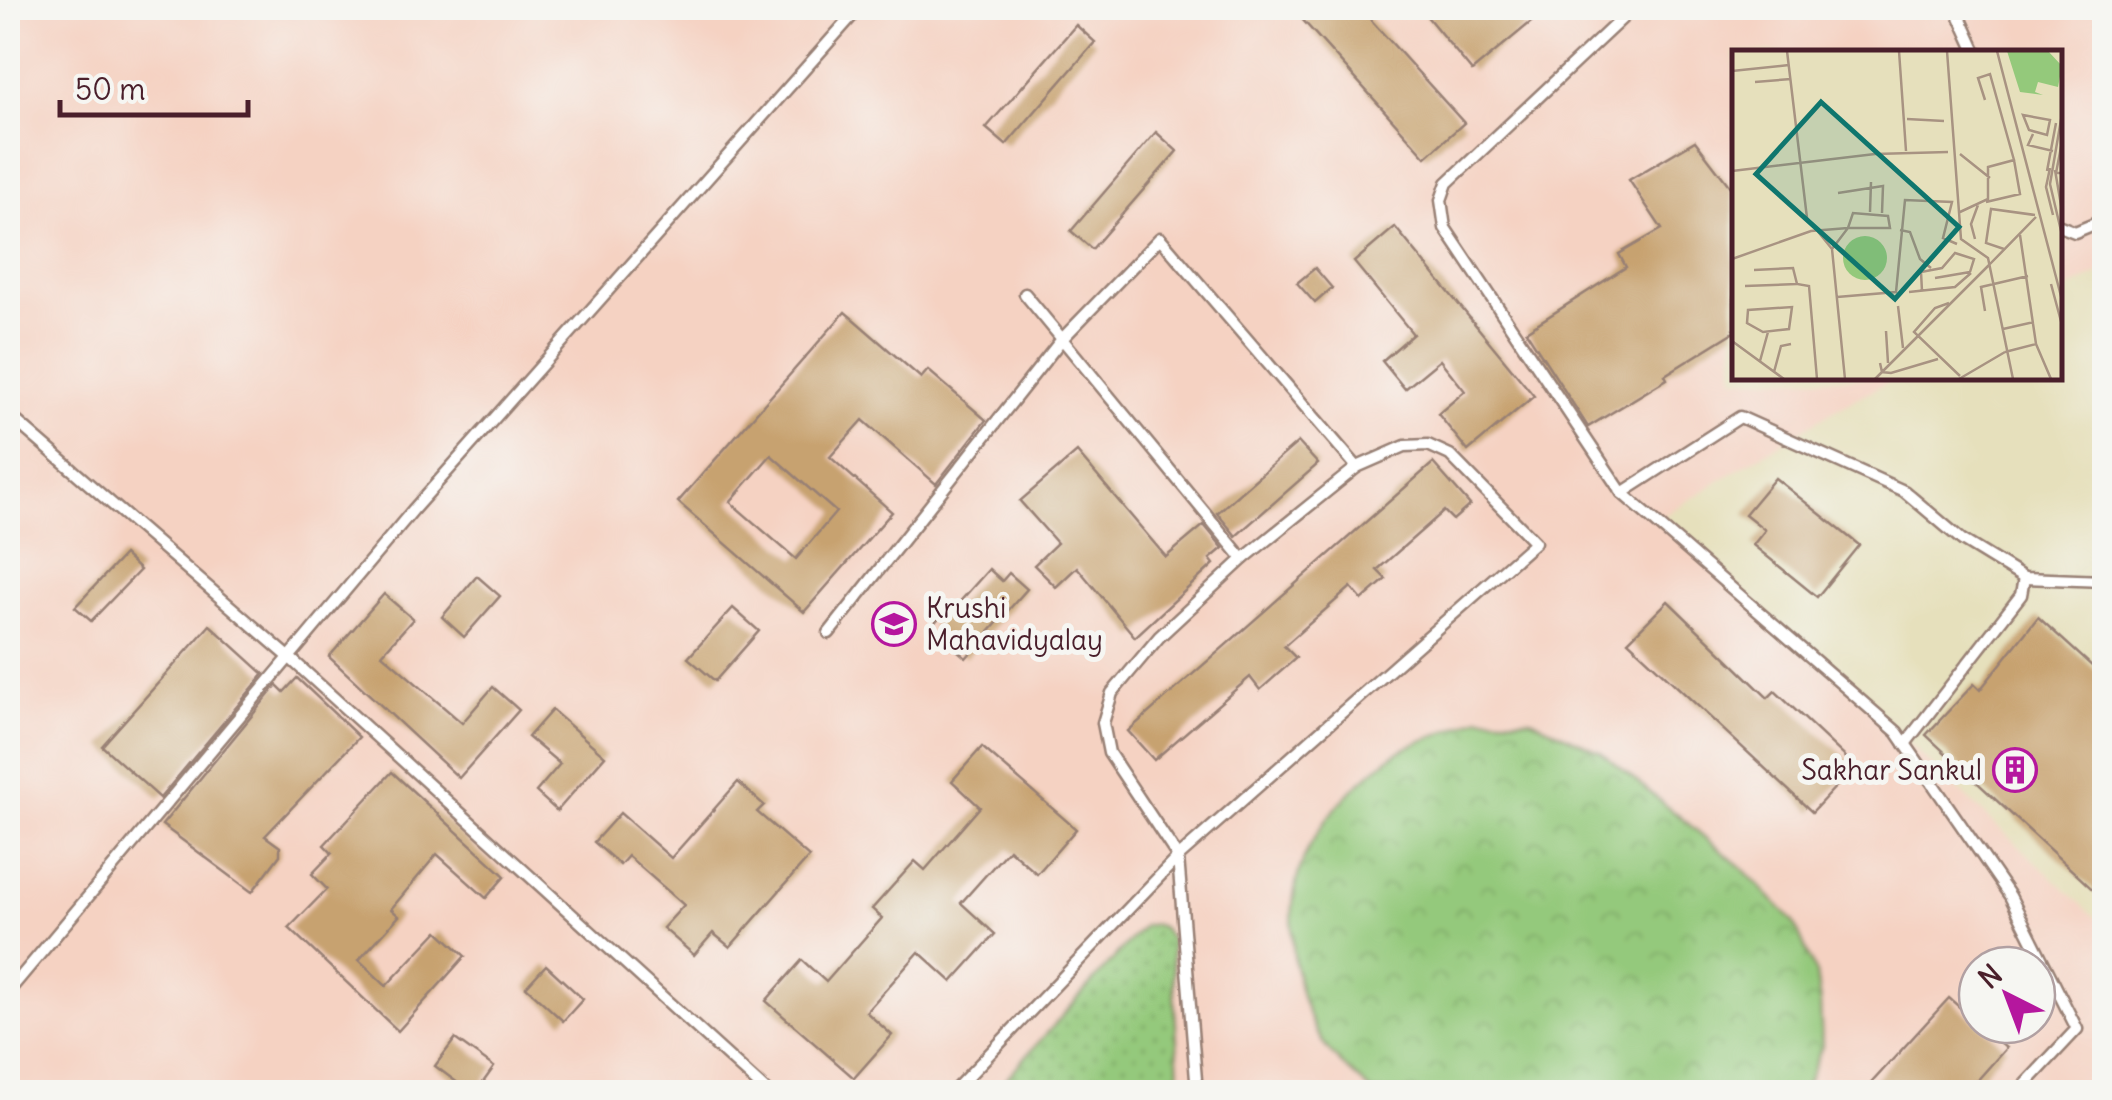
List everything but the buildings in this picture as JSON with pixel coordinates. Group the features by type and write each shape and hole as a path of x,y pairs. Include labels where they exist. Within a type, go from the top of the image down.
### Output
{"lane":[{"path":"8,992 413,510 859,8"},
{"path":"1633,8 1447,183 1441,200 1445,228 1622,493 1882,720 1904,744 2010,896 2078,1029 2018,1092"},
{"path":"1956,8 1975,50"},
{"path":"2062,227 2075,232 2104,220"},
{"path":"829,633 1062,339 1160,238 1357,467"},
{"path":"1025,294 1242,558"},
{"path":"8,414 290,658 753,1084 767,1092"},
{"path":"1622,493 1740,417 1904,491 1962,540 2024,578 2104,581"},
{"path":"952,1092 1178,857 1535,542 1450,455 1428,445 1405,446 1357,467 1242,558 1159,637 1112,693 1103,723 1110,753 1178,857 1198,1092"},
{"path":"1904,744 2021,595 2024,578"}],"shaded area":[{"name":"Krushi Mahavidyalay","path":"8,8 2091,8 2104,20 2104,271 2062,292 2062,50 1732,50 1732,380 1891,380 1831,412 1663,516 2104,925 2104,1092 8,1092"}],"green space":[{"path":"1479,717 1531,719 1601,752 1741,867 1794,922 1816,974 1820,1002 1822,1046 1803,1092 1372,1092 1328,1050 1304,1001 1294,953 1293,903 1304,858 1329,816 1388,759"},
{"path":"1143,926 1162,927 1171,940 1180,1092 994,1092"}],"place":[{"name":"Krushi Mahavidyalay","path":"894,624"},
{"name":"Sakhar Sankul","path":"2015,770"}]}
